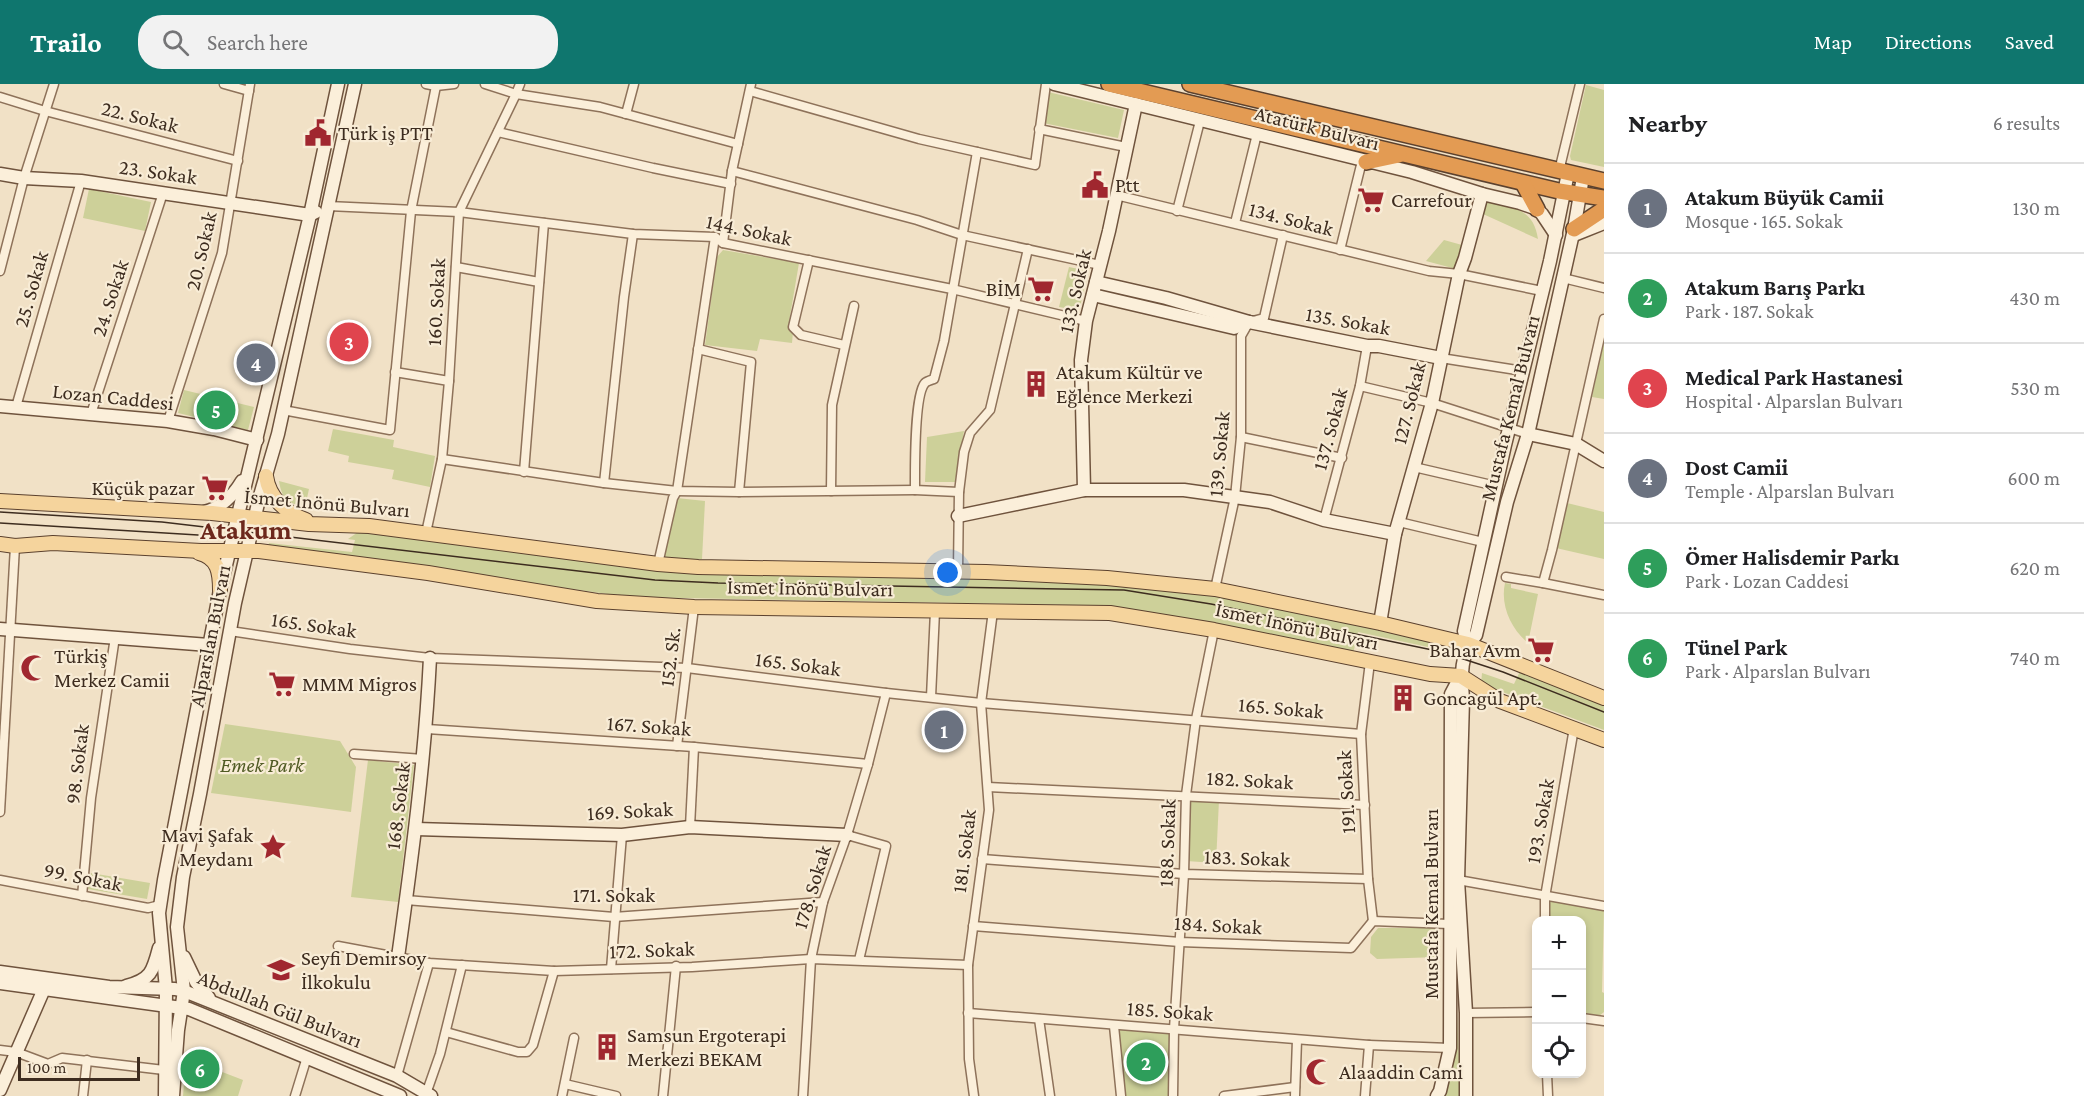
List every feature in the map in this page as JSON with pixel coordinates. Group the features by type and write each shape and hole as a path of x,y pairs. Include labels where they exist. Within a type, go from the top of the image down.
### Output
{"highway":[{"name":"Atatürk Bulvarı","path":"1108,84 1580,195"},
{"name":"Atatürk Bulvarı","path":"1190,84 1581,176"},
{"path":"1364,162 1404,154"},
{"path":"1523,183 1537,209"},
{"path":"1573,232 1604,208"}],"main road":[{"name":"Alparslan Bulvarı","path":"165,1096 166,989 160,905 220,590 310,215 338,84"},
{"name":"Alparslan Bulvarı","path":"174,1096 184,991 178,942 178,910 183,878 247,552 283,410 355,84"},
{"name":"Atatürk Bulvarı","path":"1054,84 1412,172 1537,209"},
{"name":"133. Sokak","path":"1084,490 1081,360 1086,321 1136,104"},
{"name":"23. Sokak","path":"0,174 24,178 81,181 310,215"},
{"name":"Mustafa Kemal Bulvarı","path":"1466,1096 1466,1013 1458,880 1461,676 1468,644 1476,635 1507,502 1528,434 1573,232 1581,176"},
{"name":"127. Sokak","path":"1380,623 1397,528 1432,403 1459,274 1482,194"},
{"name":"Mustafa Kemal Bulvarı","path":"1468,644 1464,631 1542,291 1556,235 1580,195"},
{"path":"310,215 328,206"},
{"path":"1537,209 1556,235"},
{"path":"1573,232 1604,223"},
{"name":"135. Sokak","path":"1094,288 1166,298 1249,322 1440,358"},
{"name":"Lozan Caddesi","path":"0,405 168,421 214,429 256,440"},
{"path":"1528,434 1576,444 1604,461"},
{"path":"204,512 220,506 234,494 249,467"},
{"path":"266,476 270,492 277,501 299,518 317,524"},
{"path":"958,516 1084,490 1184,490 1270,502 1324,520 1397,528"},
{"name":"İsmet İnönü Bulvarı","path":"0,501 204,512 317,524 369,526 658,564 698,567 986,572 1107,578 1215,589 1380,623 1468,644 1604,698"},
{"name":"İsmet İnönü Bulvarı","path":"0,544 15,546 53,543 325,558 597,601 694,607 1110,613 1214,630 1430,674 1461,676 1500,701 1604,740"},
{"path":"188,550 206,555 215,562 219,571 220,590"},
{"path":"5,630 209,645"},
{"name":"168. Sokak","path":"398,957 427,729 430,658"},
{"name":"Mustafa Kemal Bulvarı","path":"1437,1096 1450,1048 1451,694 1461,676"},
{"name":"169. Sokak","path":"416,829 622,835 690,827 847,835"},
{"path":"109,987 128,986 150,975 161,938"},
{"path":"178,942 196,982 215,1002"},
{"name":"Abdullah Gül Bulvarı","path":"0,972 109,987 184,991 398,1076 429,1095"},
{"name":"Abdullah Gül Bulvarı","path":"0,983 181,1007 246,1031 400,1096"},
{"path":"0,1090 44,989"}],"street":[{"path":"0,271 24,178 54,84"},
{"path":"224,84 249,88"},
{"path":"426,84 436,86 454,84"},
{"path":"485,84 516,94 600,107 738,144"},
{"name":"160. Sokak","path":"426,533 442,459 459,212 519,84"},
{"path":"626,114 634,84"},
{"path":"658,564 673,498 677,491 698,349 732,171 751,87 909,137 1035,165 1046,84"},
{"path":"1580,84 1581,176"},
{"path":"283,410 390,430 411,211 436,86"},
{"name":"20. Sokak","path":"168,421 222,252 249,88"},
{"name":"22. Sokak","path":"0,97 45,111 238,161"},
{"path":"1178,211 1200,121"},
{"path":"1039,129 1126,147"},
{"path":"498,132 653,168 731,183"},
{"path":"1235,223 1257,134"},
{"path":"915,490 916,423 922,391 925,383 934,378 944,341 977,152"},
{"path":"1340,250 1364,162"},
{"path":"732,171 917,220 962,235 1100,265"},
{"name":"25. Sokak","path":"16,407 81,181"},
{"name":"24. Sokak","path":"91,414 163,193"},
{"name":"134. Sokak","path":"1116,195 1429,271 1459,274 1542,291"},
{"name":"144. Sokak","path":"328,206 459,212 633,234 719,240 952,289 1086,321"},
{"path":"524,472 544,223"},
{"path":"604,483 621,318 633,234"},
{"path":"1249,322 1264,318 1283,235"},
{"path":"958,572 959,492 967,441 976,424 990,410 1028,249"},
{"path":"809,260 793,327 801,335 844,345"},
{"path":"456,267 539,282"},
{"path":"1563,278 1604,288"},
{"path":"831,491 832,405 854,306"},
{"path":"1543,583 1604,319"},
{"name":"139. Sokak","path":"1215,589 1235,497 1241,437 1241,336 1249,322"},
{"name":"137. Sokak","path":"1324,520 1360,387 1367,346"},
{"path":"698,349 751,362 739,492"},
{"path":"1440,358 1523,371"},
{"path":"395,372 449,381"},
{"path":"1360,387 1432,403 1528,434"},
{"path":"1241,437 1342,458"},
{"path":"442,459 604,483 677,491 915,490 959,492"},
{"path":"1414,467 1496,486"},
{"path":"1397,528 1483,542"},
{"path":"0,812 5,630 15,546"},
{"path":"1506,577 1604,595"},
{"name":"152. Sk.","path":"677,746 694,607"},
{"path":"932,697 935,611"},
{"name":"181. Sokak","path":"974,1096 969,1059 968,965 988,810 981,703 993,611"},
{"name":"188. Sokak","path":"1173,1096 1174,1029 1184,874 1186,795 1196,719 1214,630"},
{"name":"165. Sokak","path":"230,631 430,658 687,668 981,703 1361,734"},
{"name":"98. Sokak","path":"82,896 91,798 115,637"},
{"name":"191. Sokak","path":"1370,662 1361,734 1368,879 1373,921"},
{"name":"178. Sokak","path":"803,1096 811,959 823,902 847,835 886,693"},
{"name":"193. Sokak","path":"1545,916 1545,897 1574,728"},
{"name":"167. Sokak","path":"427,729 694,747 868,764"},
{"path":"690,827 694,747"},
{"path":"354,754 423,759"},
{"name":"182. Sokak","path":"988,787 1365,805"},
{"path":"611,969 622,835"},
{"path":"847,835 886,846 859,960"},
{"name":"183. Sokak","path":"982,859 1184,874 1368,879"},
{"name":"99. Sokak","path":"0,880 148,908 160,905"},
{"path":"1458,880 1604,906"},
{"name":"171. Sokak","path":"406,900 614,917 823,902"},
{"path":"1373,921 1449,924"},
{"name":"184. Sokak","path":"973,926 1180,942 1351,948 1373,921"},
{"name":"172. Sokak","path":"338,946 429,963 554,971 811,959 968,965"},
{"path":"398,1076 429,963"},
{"path":"429,1095 462,965"},
{"path":"663,1096 676,966"},
{"path":"446,1032 527,1052 533,1045 554,971"},
{"path":"1466,1013 1532,1012"},
{"name":"185. Sokak","path":"968,1013 1297,1040 1450,1048"},
{"path":"1039,1019 1050,1096"},
{"path":"1586,1019 1604,1021"},
{"path":"1114,1026 1121,1096"},
{"path":"562,1096 574,1038"},
{"path":"1224,1096 1295,1091 1297,1040"},
{"path":"1365,1096 1369,1045"},
{"path":"0,1050 16,1052 48,1064 62,1058 164,1070"},
{"path":"295,1096 306,1057"},
{"path":"83,1096 87,1060"},
{"path":"1547,1078 1548,1096"},
{"path":"565,1084 616,1096"}],"green space":[{"path":"1586,85 1604,90 1604,167 1571,160 1570,156"},
{"path":"1048,92 1124,110 1118,138 1043,123"},
{"path":"89,189 151,202 145,231 83,218"},
{"path":"1487,200 1527,215 1532,221 1538,239 1483,214"},
{"path":"1444,240 1462,245 1456,269 1426,261"},
{"path":"723,250 799,263 789,322 793,332 792,343 760,339 757,351 705,345 717,257"},
{"path":"1069,267 1088,271 1080,307 1075,310 1059,307"},
{"path":"1604,340 1604,399 1592,397"},
{"path":"184,390 254,407 248,430 178,413"},
{"path":"333,429 394,440 393,447 435,456 430,487 392,479 394,470 348,462 349,456 328,451"},
{"path":"964,431 955,482 925,482 927,437"},
{"path":"279,481 309,489 305,507 294,504 284,497"},
{"path":"677,498 705,501 702,559 668,560 664,555"},
{"path":"1567,503 1604,512 1604,559 1556,548"},
{"path":"361,530 638,567 1195,587 1430,637 1428,647 1358,632 1353,654 1155,613 1068,605 629,597 268,546 269,543 352,552 355,540 348,539"},
{"path":"1505,583 1511,584 1511,588 1538,594 1528,643 1508,616 1504,600"},
{"path":"1521,669 1604,702 1604,730 1481,684 1482,673 1514,684"},
{"name":"Emek Park","path":"225,724 340,741 356,767 351,812 211,793"},
{"path":"368,760 414,765 398,902 351,897"},
{"path":"1189,798 1219,800 1216,863 1186,861"},
{"path":"91,873 150,883 147,899 88,889"},
{"path":"1453,895 1459,1066 1463,1096 1446,1096 1452,1059"},
{"path":"1547,899 1604,908 1602,992 1604,993 1604,1012 1599,1016 1586,1014 1586,916 1545,916"},
{"path":"1378,928 1434,928 1439,933 1439,957 1377,959 1370,953 1371,937"},
{"path":"1114,1026 1174,1029 1173,1096 1121,1096"},
{"path":"186,1058 243,1080 238,1096 183,1096"}],"tram line":[{"path":"0,512 162,522 655,580 1124,590 1211,604 1442,652 1503,672 1604,712"},
{"path":"0,523 198,535"}],"place":[{"name":"Türk iş PTT","path":"318,133"},
{"name":"Ptt","path":"1095,185"},
{"name":"Carrefour","path":"1371,200"},
{"name":"BİM","path":"1041,289"},
{"name":"Medical Park Hastanesi","path":"349,342"},
{"name":"Dost Camii","path":"256,363"},
{"name":"Atakum Kültür ve Eğlence Merkezi","path":"1036,384"},
{"name":"Ömer Halisdemir Parkı","path":"216,410"},
{"name":"Küçük pazar","path":"215,488"},
{"name":"Bahar Avm","path":"1541,650"},
{"name":"Türkiş Merkez Camii","path":"34,668"},
{"name":"MMM Migros","path":"282,684"},
{"name":"Goncagül Apt.","path":"1403,698"},
{"name":"Atakum Büyük Camii","path":"944,730"},
{"name":"Mavi Şafak Meydanı","path":"273,847"},
{"name":"Seyfi Demirsoy İlkokulu","path":"281,970"},
{"name":"Samsun Ergoterapi Merkezi BEKAM","path":"607,1047"},
{"name":"Atakum Barış Parkı","path":"1146,1062"},
{"name":"Tünel Park","path":"200,1069"},
{"name":"Alaaddin Cami","path":"1319,1072"}],"district":[{"name":"Atakum","path":"246,530"}]}
